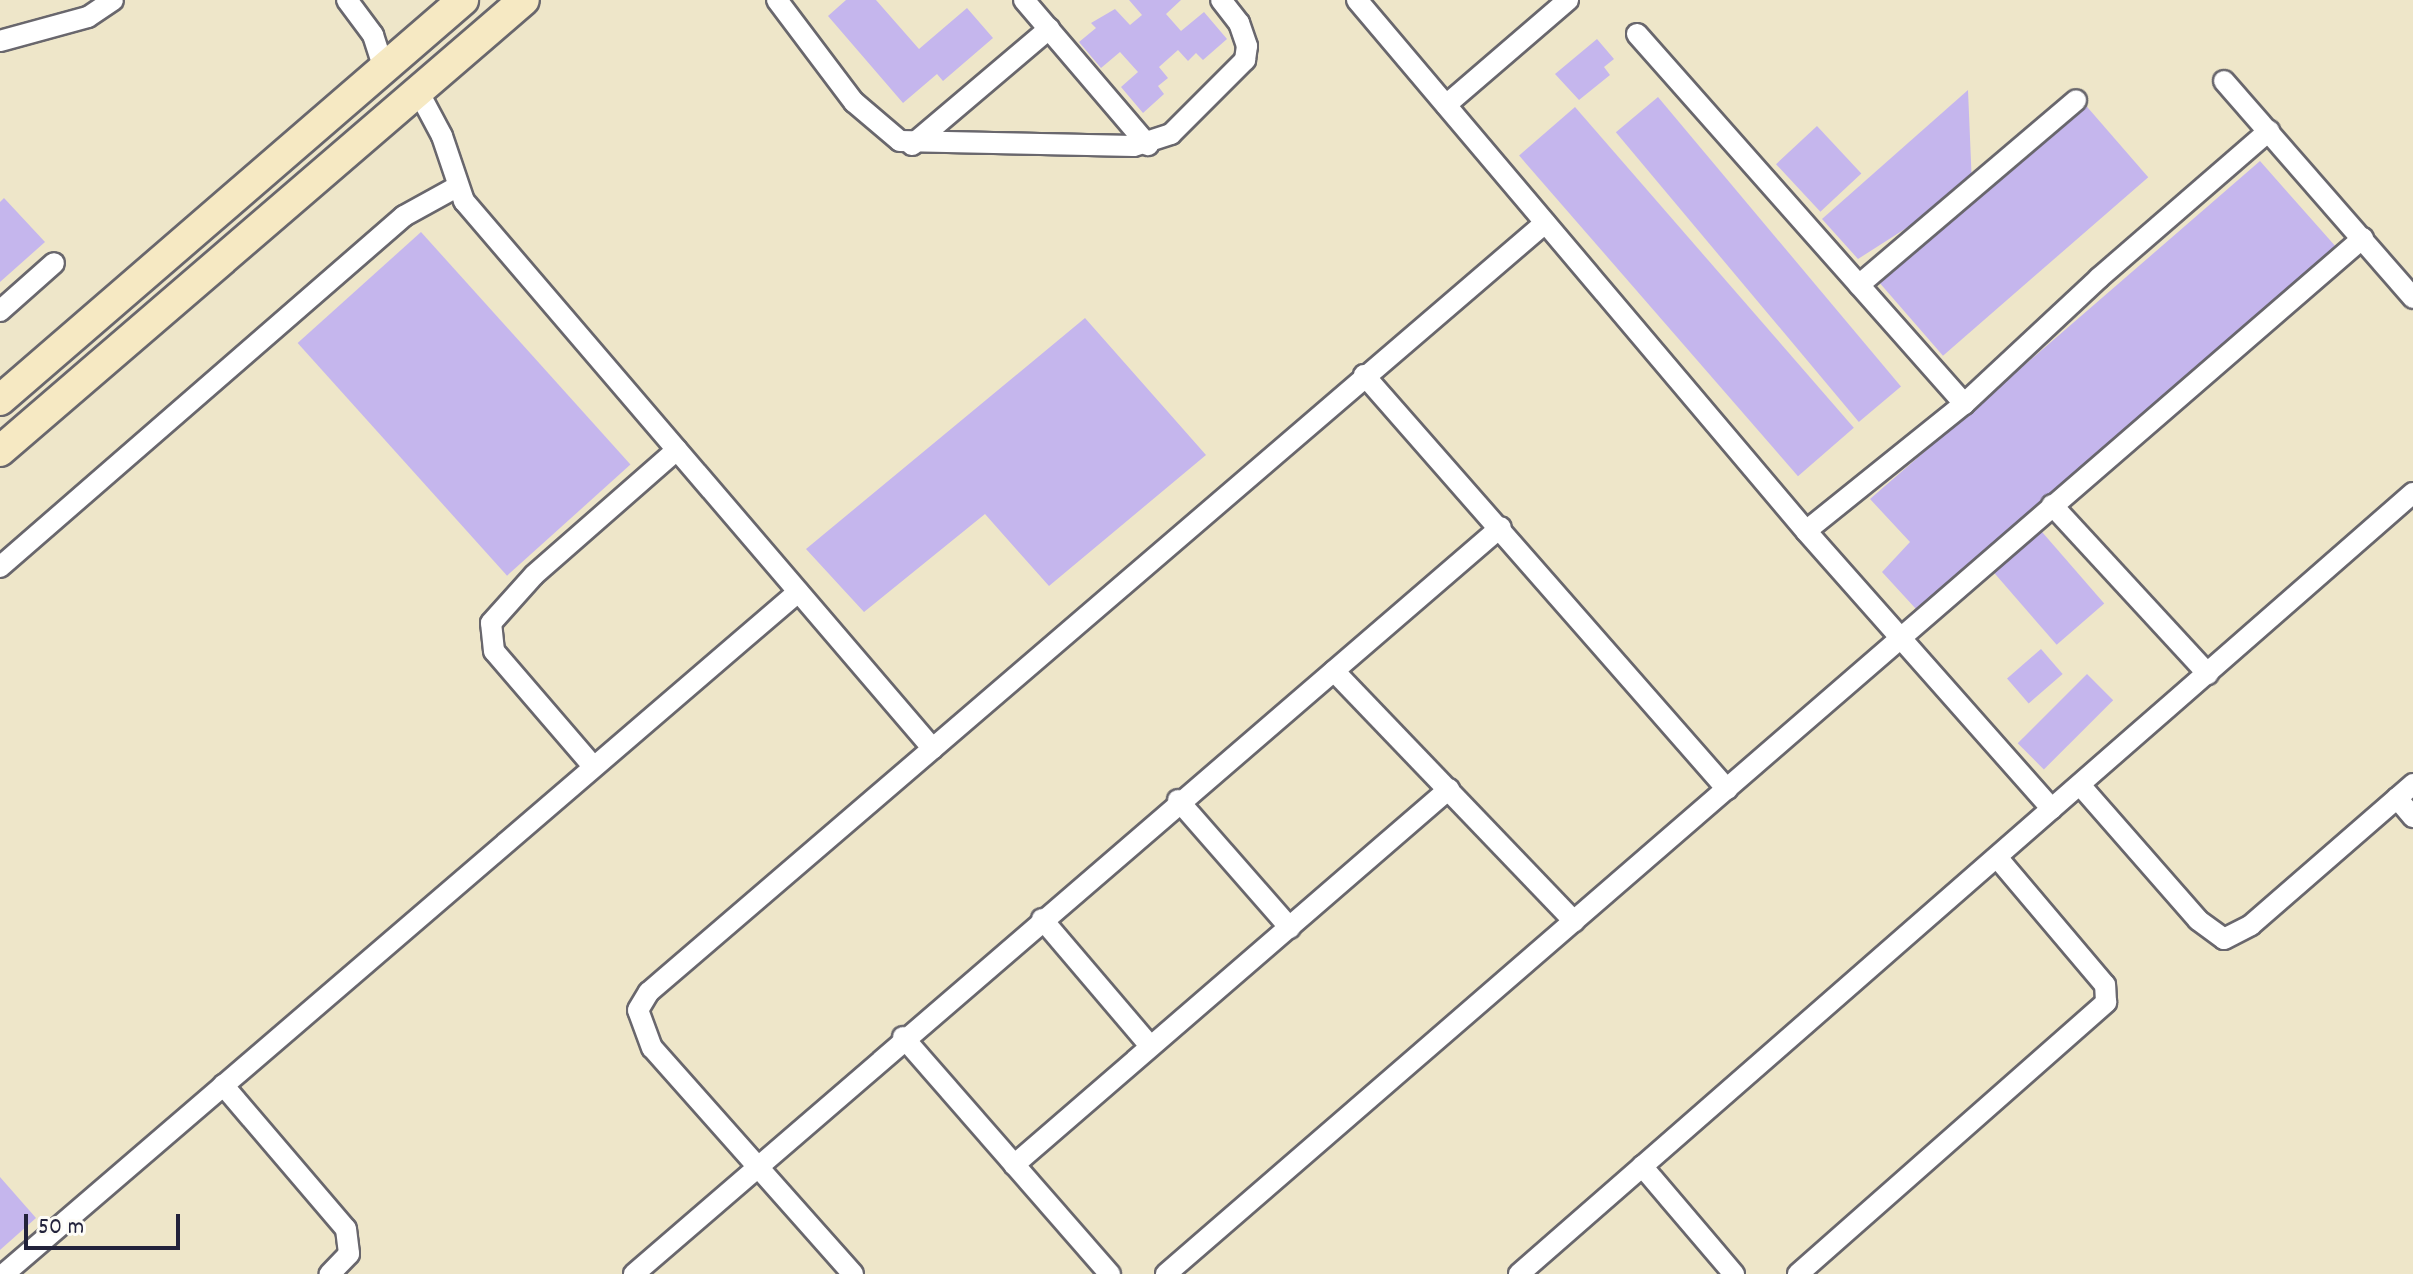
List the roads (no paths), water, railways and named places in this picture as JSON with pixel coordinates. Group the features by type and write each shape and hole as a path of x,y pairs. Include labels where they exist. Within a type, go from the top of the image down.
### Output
{"street":[{"path":"0,41 88,17 113,0"},
{"path":"347,0 373,35 384,68"},
{"path":"0,400 463,0"},
{"path":"0,451 524,0"},
{"path":"777,0 854,102 889,135 912,145 1148,145 1192,116 1245,60 1239,23 1221,0"},
{"path":"1024,0 1148,145"},
{"path":"1357,0 1806,531 2052,809"},
{"path":"1446,105 1568,0"},
{"path":"912,145 1049,29"},
{"path":"1637,34 1964,404"},
{"path":"2224,81 2413,298"},
{"path":"418,91 442,136 455,188 933,749"},
{"path":"1859,285 2076,100"},
{"path":"1806,531 1964,404 2099,278 2269,131"},
{"path":"0,567 404,216 455,188"},
{"path":"853,1274 761,1166 652,1048 638,1010 664,976 1545,223"},
{"path":"1166,1274 2363,238"},
{"path":"0,311 54,263"},
{"path":"1364,375 1501,527 1727,789"},
{"path":"592,765 494,651 491,623 534,575 677,450"},
{"path":"1519,1274 2413,493"},
{"path":"2052,505 2208,674"},
{"path":"634,1274 1178,800 1501,527"},
{"path":"4,1274 592,765 798,592"},
{"path":"1334,671 1574,921"},
{"path":"2080,785 2203,926 2224,939 2251,925 2413,784"},
{"path":"1014,1165 1449,789"},
{"path":"2397,798 2413,817"},
{"path":"1178,800 1290,928"},
{"path":"1798,1274 2106,1002 2105,985 1997,857"},
{"path":"1042,919 1150,1046"},
{"path":"903,1037 1110,1274"},
{"path":"223,1085 346,1229 349,1254 330,1274"},
{"path":"1642,1166 1734,1274"}]}
